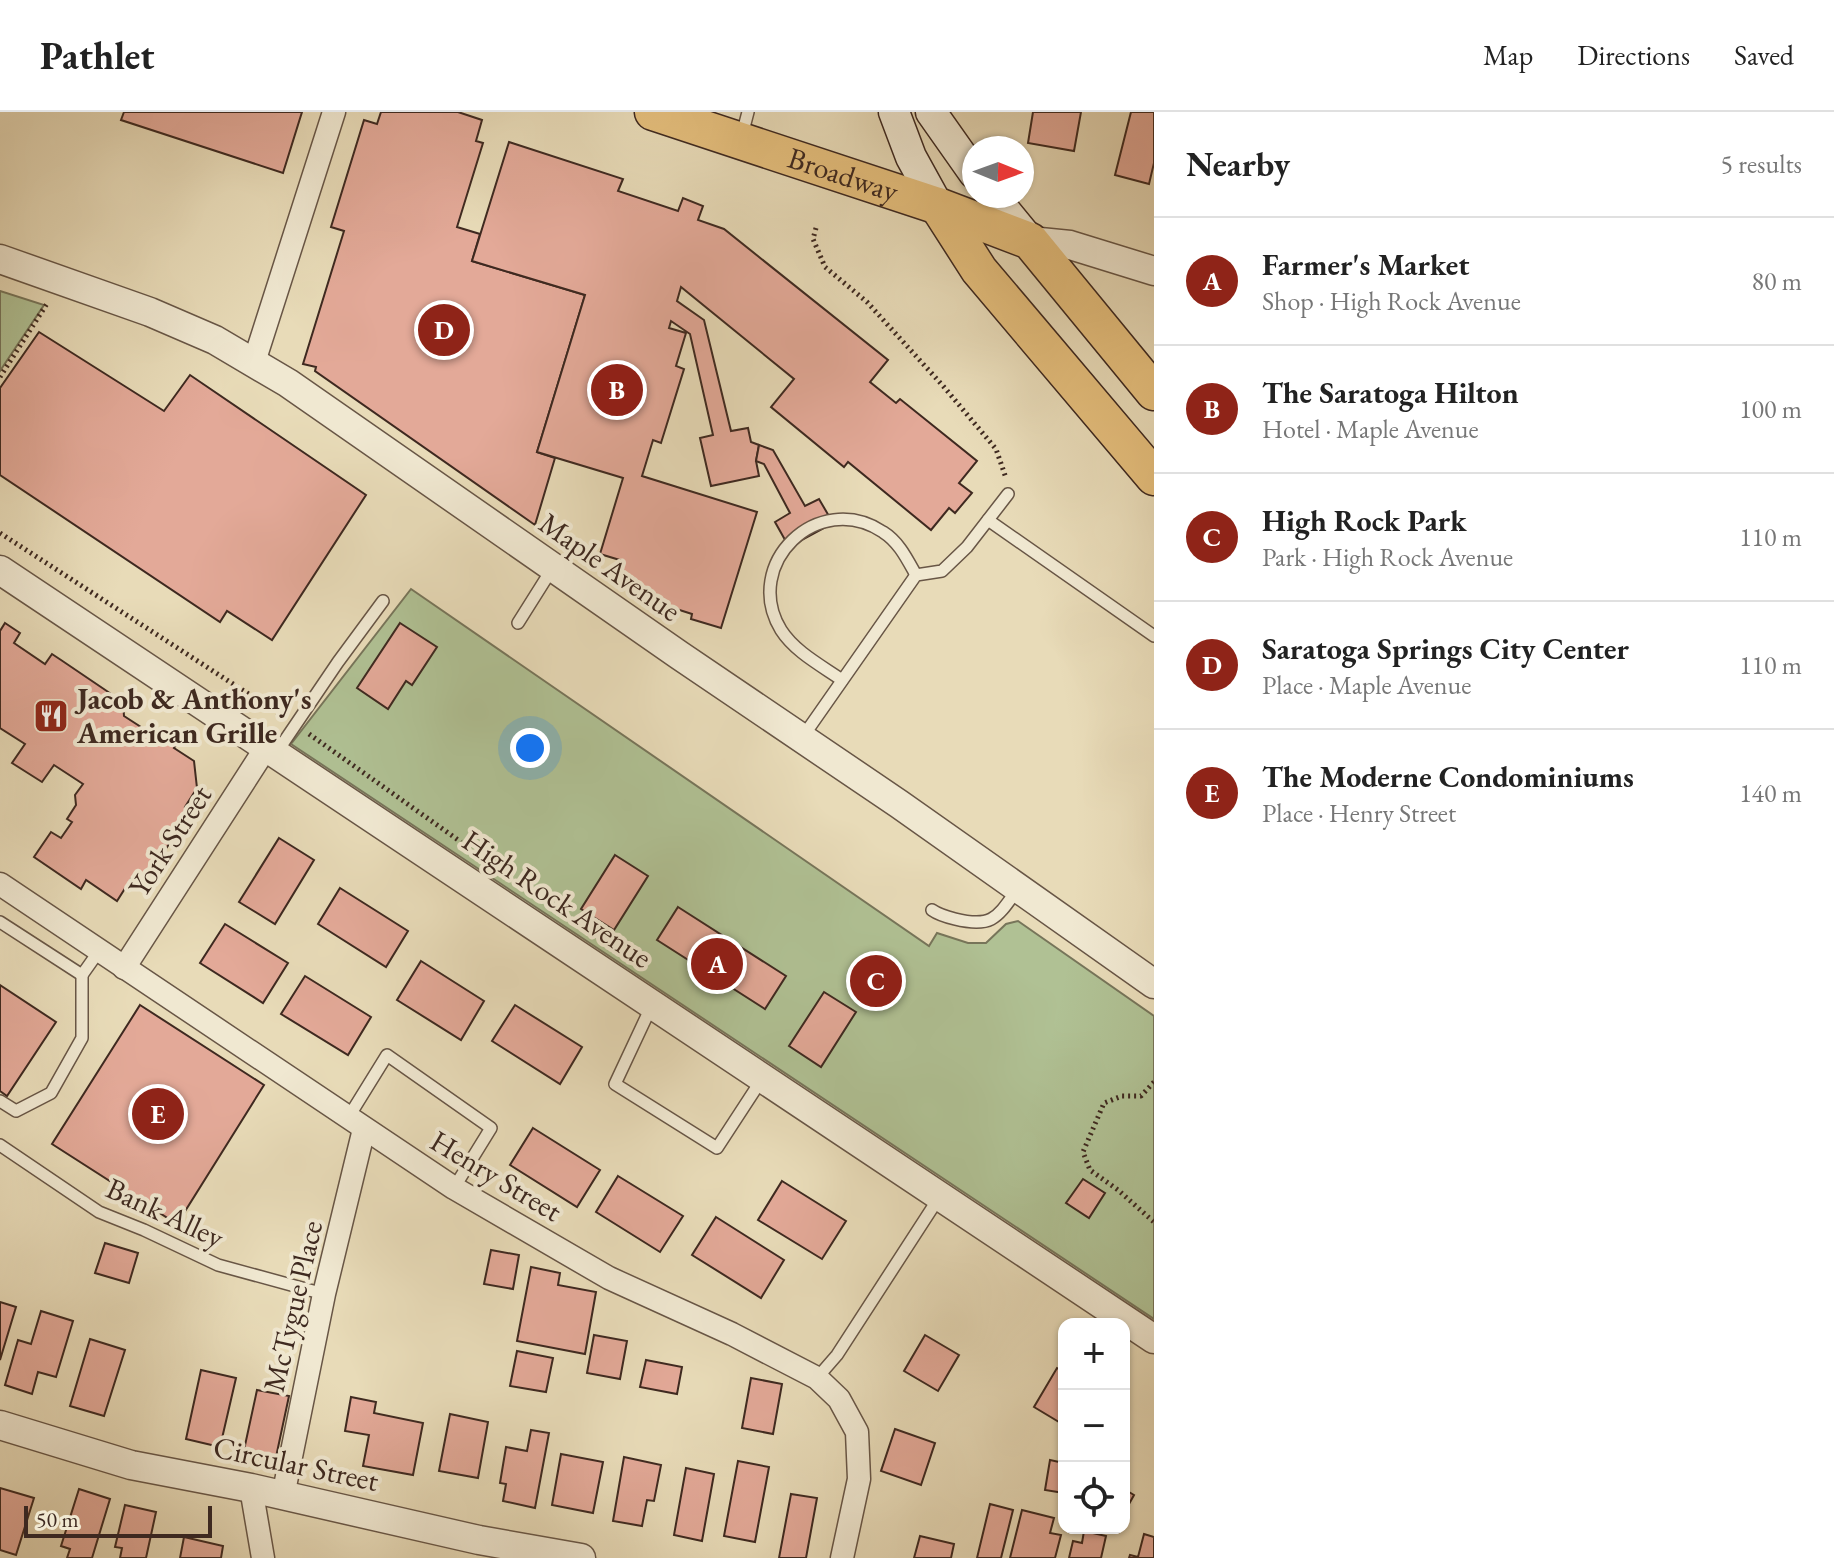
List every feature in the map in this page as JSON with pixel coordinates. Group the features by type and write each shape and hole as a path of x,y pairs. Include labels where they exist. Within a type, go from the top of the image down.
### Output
{"highway":[{"name":"Broadway","path":"653,112 744,126 1030,241"},
{"path":"938,206 979,270 1154,477"},
{"path":"1030,241 1154,392"}],"main road":[{"path":"894,112 911,157 938,206"},
{"path":"931,112 962,156"},
{"path":"1003,208 1030,241"}],"street":[{"path":"254,362 334,112"},
{"path":"1030,241 1070,245 1154,271"},
{"name":"Maple Avenue","path":"0,259 150,312 215,340 288,383 1154,984"},
{"name":"High Rock Avenue","path":"0,570 1154,1339"},
{"name":"York Street","path":"124,968 272,750"},
{"name":"Henry Street","path":"0,884 454,1188 609,1278 732,1334 817,1378 839,1399 857,1432 859,1479 842,1558"},
{"name":"McTygue Place","path":"283,1496 356,1124"},
{"name":"Circular Street","path":"0,1425 131,1465 251,1488 479,1540 581,1558"},
{"path":"251,1488 263,1558"}],"lane":[{"path":"802,738 916,575 942,571 967,547 1008,494"},
{"path":"842,680 793,644 775,618 770,587 773,571 788,544 812,526 841,519 857,521 884,532 895,542 916,575"},
{"path":"988,520 1154,636"},
{"path":"518,623 553,568"},
{"path":"272,750 296,725 383,601"},
{"path":"932,910 976,924 996,919 1018,889"},
{"path":"0,922 82,975"},
{"path":"0,1101 16,1111 51,1093 82,1038 82,975 99,951"},
{"path":"652,1004 615,1084 717,1148 762,1079"},
{"path":"356,1124 387,1055 491,1128 454,1188"},
{"name":"Bank Alley","path":"0,1145 99,1212 218,1265 324,1294"},
{"path":"817,1378 837,1355 940,1196"}],"path":[{"path":"816,228 813,239 825,267 867,302 996,449 1004,468 1008,494"},
{"path":"0,377 31,329"},
{"path":"0,533 296,725 473,851"},
{"path":"1153,1220 1090,1170 1083,1152 1104,1103 1122,1096 1141,1096 1154,1082"}],"green space":[{"path":"0,291 44,305 0,371"},
{"path":"411,589 929,946 937,933 968,943 986,943 1006,924 1018,921 1154,1016 1154,1319 291,744"}],"building":[{"path":"124,112 302,112 283,173 121,120"},
{"path":"381,112 458,112 482,120 476,141 483,143 457,227 480,234 472,261 585,295 537,452 555,458 535,525 315,371 316,367 303,364 344,231 331,227 364,120 377,124"},
{"path":"1033,112 1081,112 1074,151 1034,144 1034,136 1029,136"},
{"path":"1131,112 1154,112 1154,163 1149,184 1115,175"},
{"path":"509,142 623,179 618,191 678,211 683,198 703,206 698,220 724,229 888,360 870,382 896,403 900,399 977,461 959,483 972,493 955,513 949,508 931,530 848,462 844,467 771,407 794,379 681,287 677,301 704,320 731,431 748,428 751,442 759,445 756,461 759,476 711,486 700,438 713,435 690,334 671,321 669,328 686,333 676,366 684,369 661,443 653,440 642,476 757,512 721,628 691,619 692,614 648,600 642,588 617,580 623,561 600,554 623,478 537,452 585,295 472,261"},
{"path":"39,332 164,411 190,375 366,495 272,640 227,611 220,622 0,475 0,388"},
{"path":"759,445 773,450 805,506 819,499 833,523 789,547 775,522 790,513 764,464 756,461"},
{"path":"5,623 20,633 14,643 45,664 52,654 123,702 124,716 158,738 162,730 179,741 174,748 194,761 197,788 185,807 191,811 141,886 131,879 117,901 86,880 81,889 34,857 51,832 61,838 72,822 67,819 76,805 75,795 83,784 54,765 42,782 12,763 25,744 0,728 0,631"},
{"path":"400,623 437,647 412,685 406,681 388,709 357,688"},
{"path":"279,838 314,860 275,924 239,902"},
{"path":"615,855 648,876 614,930 581,909"},
{"path":"340,888 408,931 386,967 318,924"},
{"path":"678,907 786,976 765,1009 657,940"},
{"path":"225,924 288,963 263,1003 200,963"},
{"path":"421,961 484,1001 461,1040 397,1000"},
{"path":"305,976 371,1017 348,1055 281,1014"},
{"path":"0,985 56,1022 7,1096 0,1091"},
{"path":"824,992 856,1012 821,1067 789,1046"},
{"path":"140,1005 264,1085 177,1224 52,1144"},
{"path":"515,1005 582,1047 560,1084 492,1041"},
{"path":"533,1128 600,1170 577,1207 510,1165"},
{"path":"618,1176 683,1216 660,1252 596,1212"},
{"path":"1083,1179 1105,1193 1089,1218 1066,1203"},
{"path":"782,1181 846,1221 822,1259 758,1220"},
{"path":"716,1217 784,1260 761,1298 692,1255"},
{"path":"105,1243 138,1253 129,1283 95,1273"},
{"path":"491,1250 519,1255 513,1289 484,1284"},
{"path":"531,1267 560,1273 558,1285 596,1292 585,1354 517,1341"},
{"path":"0,1302 16,1307 0,1360"},
{"path":"41,1311 73,1321 56,1377 38,1372 32,1394 5,1385 18,1340 31,1344"},
{"path":"594,1335 627,1341 620,1379 587,1373"},
{"path":"925,1335 959,1355 938,1391 904,1371"},
{"path":"90,1339 125,1350 104,1416 70,1406"},
{"path":"517,1351 553,1358 546,1392 510,1386"},
{"path":"646,1360 682,1367 677,1394 640,1387"},
{"path":"1057,1368 1058,1369 1058,1421 1034,1407"},
{"path":"201,1370 236,1378 220,1447 186,1439"},
{"path":"751,1378 782,1384 773,1434 742,1428"},
{"path":"257,1390 289,1396 276,1457 244,1450"},
{"path":"351,1397 376,1402 374,1413 423,1423 413,1475 363,1466 369,1435 345,1431"},
{"path":"450,1414 488,1422 478,1478 439,1471"},
{"path":"895,1429 935,1443 921,1485 881,1471"},
{"path":"531,1430 549,1433 535,1508 503,1501 506,1484 500,1483 506,1447 527,1451"},
{"path":"561,1454 603,1462 593,1513 552,1505"},
{"path":"624,1457 661,1465 654,1501 647,1500 642,1526 613,1521"},
{"path":"1050,1460 1058,1462 1058,1492 1045,1490"},
{"path":"738,1461 769,1467 755,1542 724,1536"},
{"path":"686,1468 714,1474 702,1541 674,1535"},
{"path":"0,1488 34,1498 16,1555 0,1550"},
{"path":"79,1489 110,1499 92,1558 67,1558 70,1549 61,1546"},
{"path":"791,1494 817,1498 806,1558 779,1558"},
{"path":"990,1504 1013,1510 1001,1558 977,1558"},
{"path":"125,1505 156,1512 146,1558 120,1558 122,1548 115,1547"},
{"path":"1022,1510 1054,1518 1050,1533 1061,1535 1055,1558 1010,1558"},
{"path":"1084,1534 1106,1536 1101,1558 1069,1558 1073,1541 1082,1543"},
{"path":"1144,1534 1154,1537 1154,1558 1129,1558 1130,1555 1138,1557"},
{"path":"920,1536 954,1544 951,1558 914,1558"},
{"path":"184,1537 223,1546 221,1558 180,1558"}],"place":[{"name":"Saratoga Springs City Center","path":"444,330"},
{"name":"The Saratoga Hilton","path":"617,390"},
{"name":"Jacob & Anthony's American Grille","path":"51,716"},
{"name":"Farmer's Market","path":"717,964"},
{"name":"High Rock Park","path":"876,981"},
{"name":"The Moderne Condominiums","path":"158,1114"}]}
